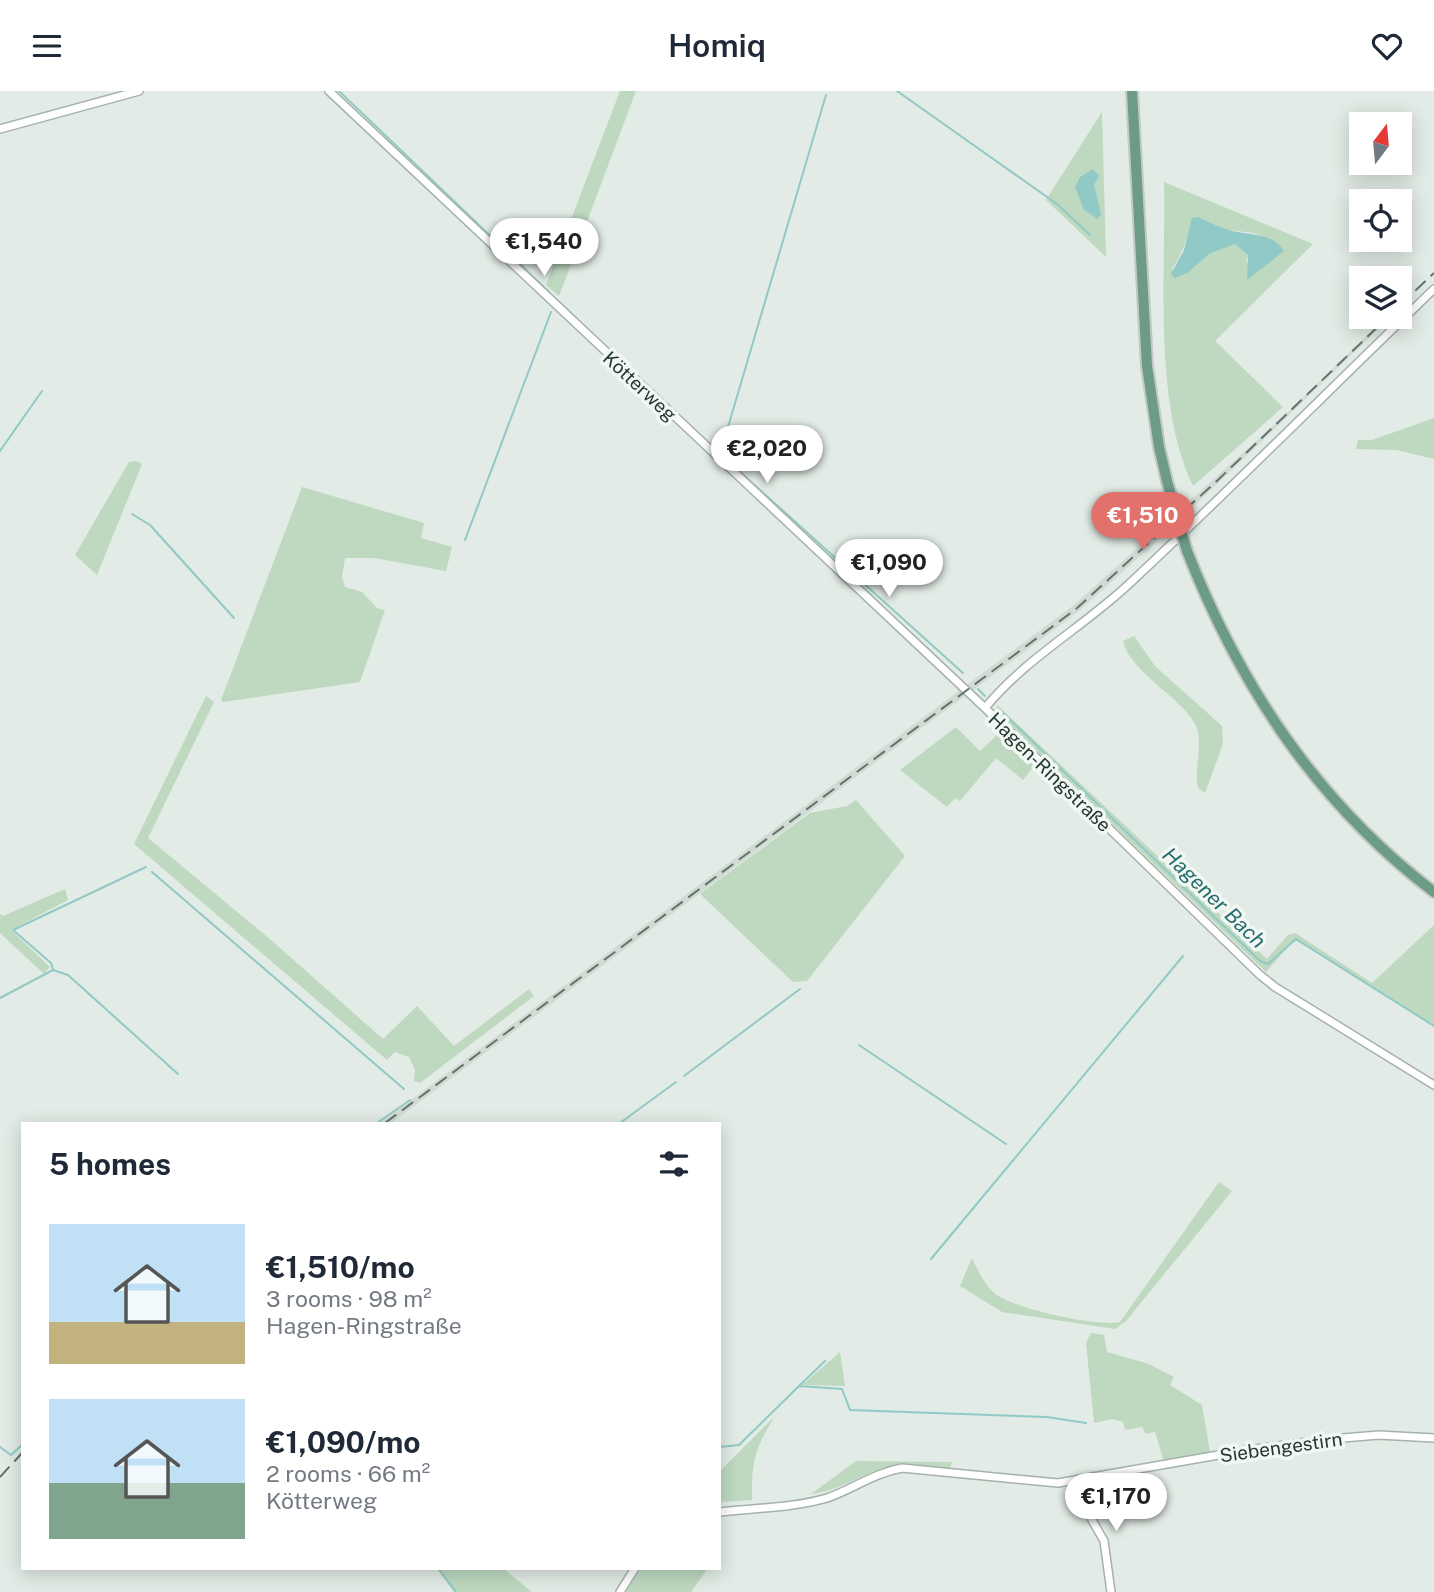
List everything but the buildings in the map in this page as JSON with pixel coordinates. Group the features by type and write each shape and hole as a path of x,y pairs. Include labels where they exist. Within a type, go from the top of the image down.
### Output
{"main road":[{"path":"1132,91 1147,366 1159,447 1187,551 1208,605 1263,708 1310,771 1354,822 1405,870 1434,892"}],"street":[{"path":"0,129 139,91"},
{"name":"Kötterweg","path":"328,91 985,708"},
{"name":"Hagen-Ringstraße","path":"1434,289 1129,584 1106,605 1034,657 985,708 1260,975 1275,987 1434,1085"},
{"name":"Siebengestirn","path":"721,1512 813,1501 835,1495 878,1473 902,1468 1040,1483 1086,1481 1247,1450 1331,1439 1379,1435 1434,1437"},
{"path":"1086,1481 1092,1520 1104,1541 1111,1592"},
{"path":"620,1592 634,1570"}],"shaded area":[{"path":"1374,329 1378,329 1167,532 1079,611 392,1122 381,1122 1074,605 1285,415"}],"green space":[{"path":"620,91 636,91 559,296 546,285"},
{"path":"1102,112 1106,257 1046,200"},
{"path":"1164,182 1313,244 1215,341 1283,407 1193,486 1180,453 1167,378 1164,338","holes":["1199,217 1227,230 1254,233 1279,244 1246,263 1248,255 1235,244 1209,254 1189,272 1172,269"]},
{"path":"1434,418 1434,459 1397,450 1356,449 1358,440 1372,440"},
{"path":"129,462 142,464 97,575 75,555"},
{"path":"302,487 424,523 421,538 452,547 446,571 374,558 345,558 342,577 345,587 362,592 377,608 385,610 360,682 223,702 221,700"},
{"path":"1134,636 1155,666 1222,726 1223,744 1205,793 1198,788 1198,732 1185,710 1137,666 1128,654 1123,641"},
{"path":"206,696 214,702 148,838 271,940 383,1039 417,1006 454,1046 529,989 534,996 420,1083 414,1081 415,1070 409,1057 395,1052 387,1060 134,844"},
{"path":"997,705 1267,959 1288,935 1295,933 1372,983 1434,925 1434,1027 1297,941 1292,942 1266,972 996,712"},
{"path":"956,727 980,751 1001,731 1035,765 1023,780 996,758 960,801 955,798 947,807 900,770"},
{"path":"856,800 905,856 807,981 793,982 700,894 810,813 847,806"},
{"path":"65,889 68,900 11,930 50,967 44,974 0,933 0,914 3,916"},
{"path":"1219,1182 1232,1191 1126,1321 1115,1329 1002,1312 960,1286 972,1258 989,1288 1007,1300 1038,1311 1076,1319 1120,1322"},
{"path":"1091,1333 1104,1335 1107,1352 1149,1364 1174,1377 1170,1385 1202,1405 1210,1452 1164,1462 1155,1432 1146,1434 1142,1427 1125,1430 1123,1422 1112,1419 1094,1423 1086,1343"},
{"path":"840,1352 845,1386 802,1385"},
{"path":"775,1416 756,1456 752,1475 752,1500 721,1502 721,1470"},
{"path":"856,1461 952,1462 950,1469 917,1465 892,1466 830,1490 811,1494"},
{"path":"438,1570 505,1570 532,1592 454,1592"},
{"path":"640,1570 707,1570 691,1592 626,1592"}],"water":[{"path":"1093,169 1099,176 1094,185 1101,214 1098,219 1084,210 1075,187 1080,177"},
{"path":"1199,217 1226,229 1273,240 1284,251 1247,280 1248,255 1235,244 1209,254 1189,272 1175,278 1171,274 1184,250 1192,218"}],"waterway":[{"name":"Hagener Bach","path":"339,91 549,292"},
{"path":"897,91 1057,204 1090,235"},
{"path":"723,444 826,95"},
{"name":"Hagener Bach","path":"557,300 575,317"},
{"path":"465,540 551,312"},
{"path":"0,451 42,391"},
{"name":"Hagener Bach","path":"729,462 963,673"},
{"path":"132,514 150,525 234,618"},
{"name":"Hagener Bach","path":"978,689 985,696"},
{"name":"Hagener Bach","path":"999,709 1260,961 1268,964 1296,939 1434,1026"},
{"path":"0,998 53,970 51,963 13,930 146,867"},
{"path":"152,872 404,1089"},
{"path":"931,1259 1183,956"},
{"path":"53,970 68,975 178,1074"},
{"path":"684,1076 800,989"},
{"path":"859,1045 1006,1144"},
{"path":"621,1122 676,1082"},
{"path":"378,1122 410,1100"},
{"path":"799,1386 825,1361"},
{"path":"721,1447 739,1445 799,1386 842,1389 850,1410 1047,1417 1086,1423"},
{"path":"0,1447 11,1455 21,1446"},
{"path":"440,1570 456,1592"}],"railway":[{"path":"1412,294 1434,273"},
{"path":"386,1122 1076,609 1219,479 1375,329"},
{"path":"0,1477 21,1454"}]}
